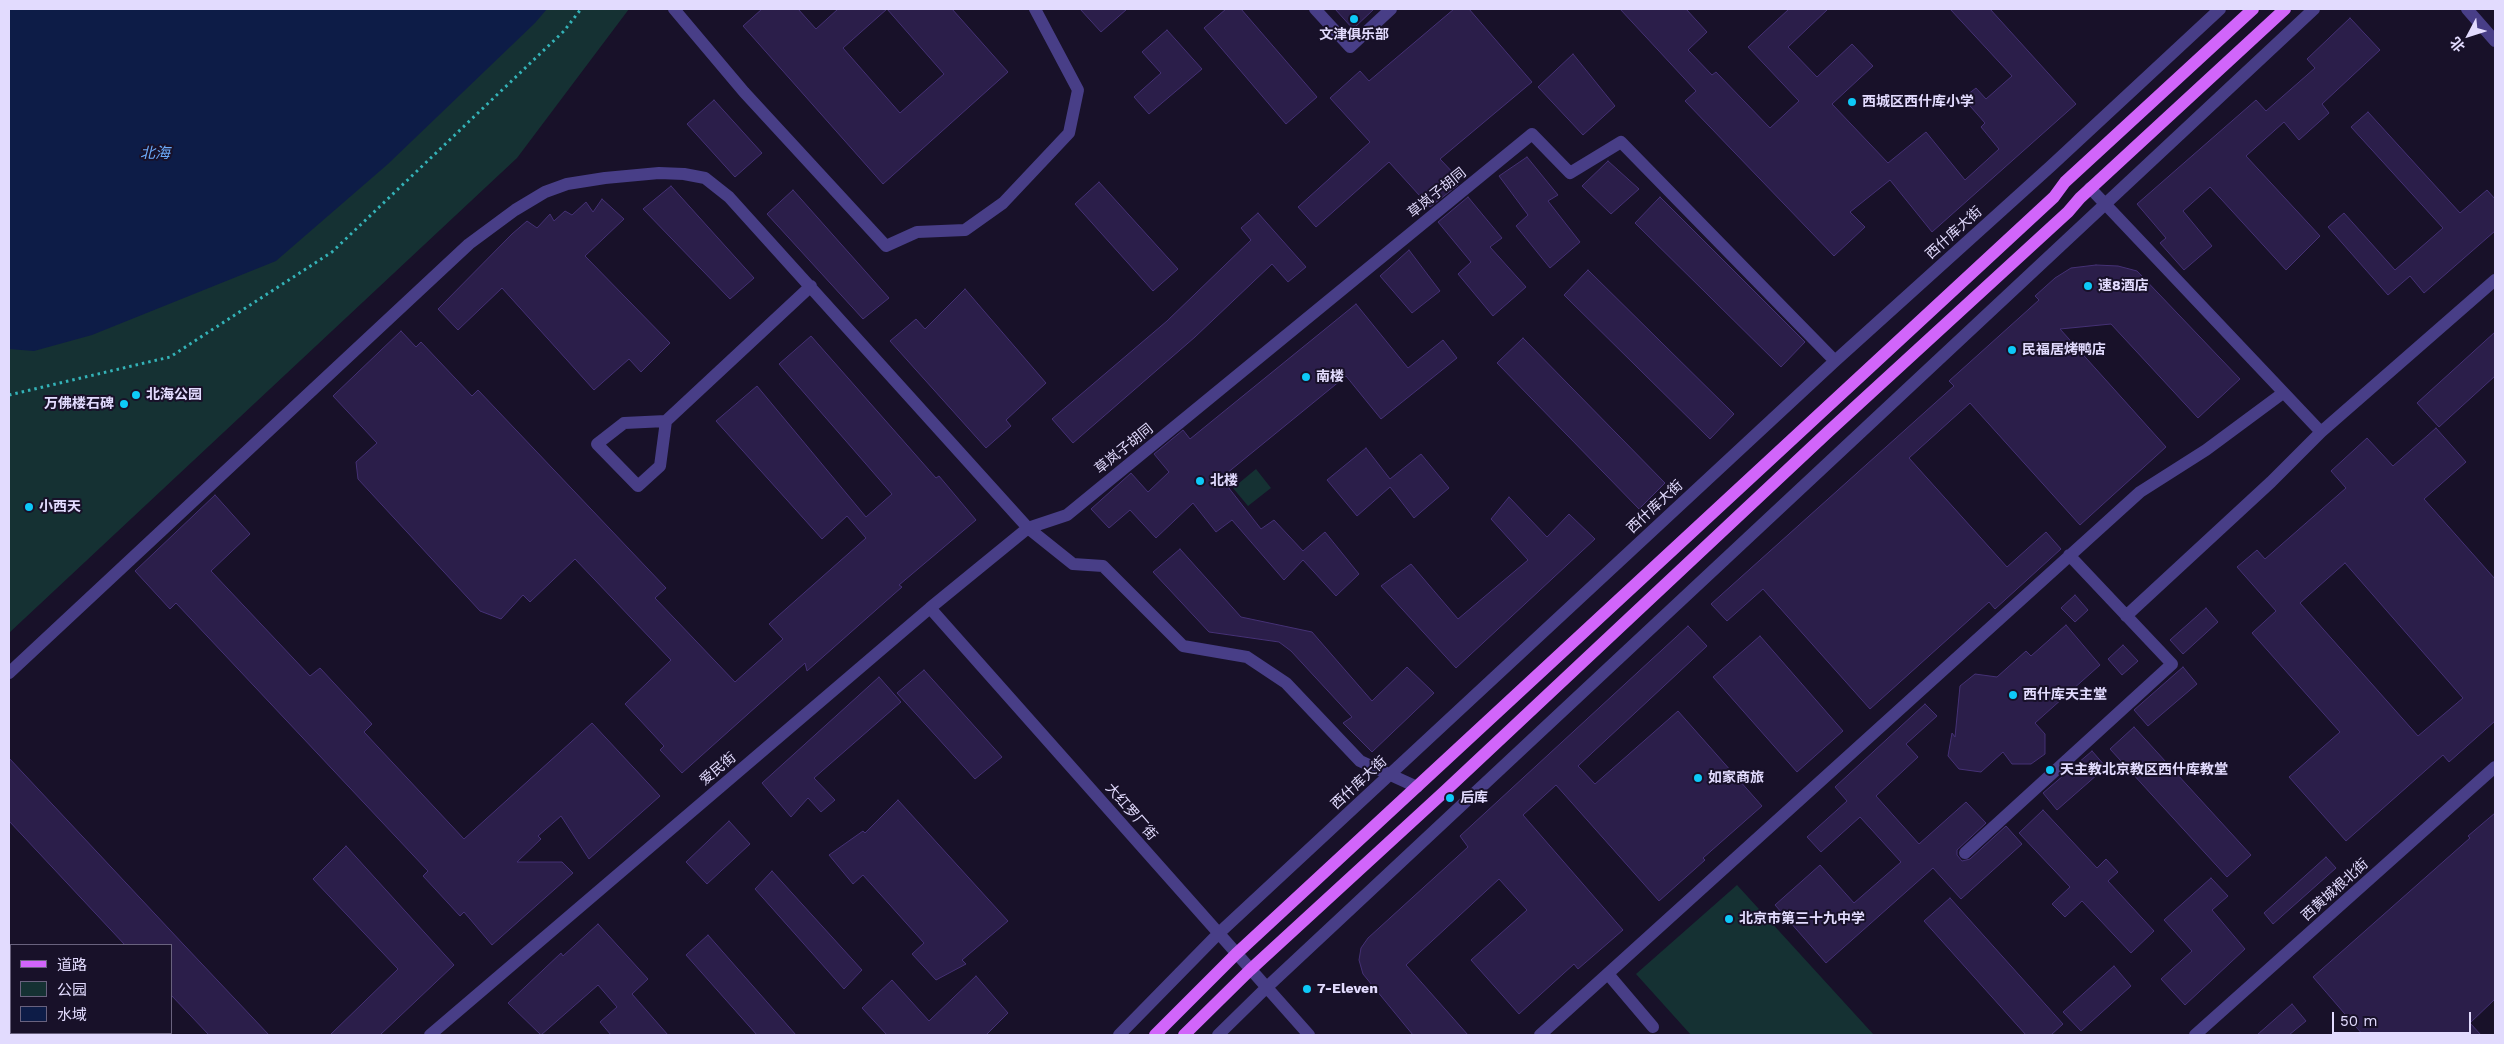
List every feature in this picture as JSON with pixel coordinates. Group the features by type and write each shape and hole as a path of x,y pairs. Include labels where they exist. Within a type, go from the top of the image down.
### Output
{"main road":[{"path":"1155,1035 1236,954 2054,198 2065,182 2253,9"},
{"path":"1184,1035 1250,970 1444,792 1835,426 2060,219 2090,188 2285,9"}],"street":[{"path":"674,9 744,92 886,246 917,232 965,230 1003,203 1068,133 1078,90 1035,9"},
{"path":"1315,9 1350,47 1391,9"},
{"name":"西什库大街","path":"1119,1035 1218,934 1835,360 2051,166 2220,9"},
{"path":"1218,1035 1266,988 2106,205 2116,192 2314,9"},
{"path":"2467,9 2495,41"},
{"name":"草岚子胡同","path":"1028,528 1068,515 1532,134 1570,173 1622,142 1835,360"},
{"path":"9,673 469,244 515,210 545,192 567,184 659,173 705,178 729,197 1028,528 1073,564 1103,566 1183,646 1247,657 1286,683 1360,761 1417,787"},
{"path":"2090,188 2321,432"},
{"path":"2126,616 2271,482 2321,432 2495,280"},
{"path":"666,421 624,423 597,444 638,486 660,466 666,421 811,286"},
{"path":"1540,1035 2140,492 2206,450 2283,393"},
{"name":"爱民街","path":"430,1035 930,608 1028,528"},
{"path":"1965,853 2172,664 2069,555"},
{"name":"大红罗厂街","path":"930,608 1266,988 1310,1035"},
{"name":"西黄城根北街","path":"2195,1035 2495,767"},
{"path":"1608,974 1653,1027"}],"path":[{"path":"9,395 170,357 332,252 564,31 581,9"}],"green space":[{"name":"北海公园","path":"9,9 629,9 517,158 9,633"},
{"path":"1256,469 1271,488 1248,506 1233,488"},
{"name":"北京市第三十九中学","path":"1737,885 1874,1035 1691,1035 1636,974"}],"water":[{"name":"北海","path":"9,9 547,9 535,23 388,164 276,261 92,335 34,351 9,349"}],"building":[{"path":"762,9 798,9 816,29 838,9 887,9 952,9 1008,72 883,184 743,26","holes":["887,9 944,74 900,113 843,48"]},
{"path":"1080,9 1127,9 1101,32"},
{"path":"1226,9 1241,9 1317,97 1286,124 1204,28"},
{"name":"文津俱乐部","path":"1335,9 1374,9 1353,29"},
{"path":"1454,9 1469,9 1532,82 1440,159 1457,177 1454,180 1458,185 1430,207 1389,162 1316,227 1298,207 1370,142 1330,98 1360,71 1369,81"},
{"path":"1620,9 1686,9 1707,32 1688,50 1712,75 1716,72 1770,128 1799,101 1748,47 1789,9 1828,9 1788,47 1817,77 1852,44 1873,66 1832,104 1888,163 1926,132 1965,180 1999,149 1981,127 1985,123 1963,98 1976,88 1986,99 2012,76 1950,9 1990,9 2076,104 1932,232 1890,180 1850,212 1865,227 1834,256 1685,101 1696,91"},
{"path":"2350,18 2380,50 2322,104 2329,113 2299,140 2284,122 2246,156 2320,236 2286,270 2210,187 2183,211 2212,246 2184,270 2160,243 2166,238 2137,204 2256,100 2266,111 2315,68 2307,59"},
{"path":"1167,30 1202,69 1149,114 1134,97 1161,73 1142,52"},
{"path":"1573,54 1615,106 1583,135 1538,87"},
{"path":"714,100 762,153 735,177 687,124"},
{"path":"2368,112 2460,213 2487,190 2495,199 2495,231 2424,293 2410,276 2388,295 2328,227 2344,213 2395,270 2443,228 2351,127"},
{"path":"1527,157 1558,195 1548,201 1580,242 1550,268 1516,226 1528,215 1499,176"},
{"path":"1608,161 1639,189 1611,214 1582,186"},
{"path":"1099,182 1178,269 1153,291 1075,204"},
{"path":"671,186 754,278 730,299 643,209"},
{"path":"793,190 889,298 863,319 767,214"},
{"path":"1468,197 1502,238 1490,247 1526,287 1493,316 1458,274 1471,262 1438,222"},
{"path":"1660,197 1805,342 1781,367 1635,223"},
{"path":"602,199 624,219 585,256 670,343 641,372 629,359 594,390 502,288 458,330 438,309 527,221 537,228 550,214 554,221 565,211 572,215 586,202 593,212"},
{"path":"1258,213 1306,267 1288,282 1272,264 1195,337 1073,443 1052,419 1167,321 1251,240 1241,228"},
{"path":"1409,250 1440,291 1412,313 1380,276"},
{"path":"2096,265 2118,266 2137,271 2240,379 2198,418 2111,324 2060,329 2166,447 2080,525 1970,403 1909,458 2007,567 2046,532 2061,549 1995,609 1989,602 1870,709 1763,589 1727,621 1711,604 1954,386 1949,381 2039,300 2035,296 2055,278 2071,268"},
{"path":"1588,270 1734,414 1710,439 1564,295"},
{"path":"965,289 1046,383 1006,420 1011,426 986,448 890,341 916,319 925,329"},
{"path":"1356,304 1408,368 1443,340 1457,358 1381,419 1346,376 1221,478 1261,529 1274,520 1303,551 1325,532 1359,574 1336,596 1303,560 1284,580 1232,520 1216,532 1193,503 1156,538 1130,510 1109,528 1091,509 1131,473 1148,492 1169,472 1154,454 1183,430 1190,439"},
{"path":"401,331 416,347 421,342 472,396 478,390 666,588 655,598 735,682 783,639 769,624 866,538 847,516 822,539 716,421 757,386 866,517 892,494 779,364 811,336 936,478 939,476 976,520 899,585 902,587 807,671 805,663 682,773 660,750 664,746 625,704 671,660 575,559 530,602 523,595 501,619 480,611 358,479 356,462 377,443 333,396"},
{"path":"2495,332 2495,376 2439,427 2417,403"},
{"path":"1523,338 1665,483 1639,509 1497,363"},
{"path":"2436,428 2466,462 2424,499 2495,579 2495,721 2449,762 2443,755 2346,841 2289,777 2340,732 2252,633 2276,611 2237,567 2257,550 2265,559 2346,488 2331,471 2367,438 2393,466","holes":["2345,563 2463,698 2418,736 2300,603"]},
{"path":"1366,448 1390,479 1421,454 1449,488 1414,518 1390,487 1357,516 1327,480"},
{"path":"215,495 250,534 211,571 310,676 320,668 372,724 364,732 464,839 592,723 660,796 589,859 561,816 538,836 541,839 517,862 562,862 573,873 492,945 464,912 460,916 423,876 428,871 176,603 170,609 135,571"},
{"path":"1509,497 1547,537 1569,514 1595,539 1456,668 1381,586 1411,564 1458,619 1528,560 1491,519"},
{"path":"1180,549 1241,617 1312,632 1372,701 1407,667 1434,693 1372,752 1343,723 1352,717 1291,651 1279,642 1209,632 1153,572"},
{"path":"2075,595 2088,610 2075,622 2061,608"},
{"path":"2206,608 2218,622 2183,654 2170,640"},
{"name":"西什库天主堂","path":"2066,625 2100,665 2035,723 2045,734 2045,754 2031,764 2012,764 2003,752 1981,772 1959,769 1948,756 1952,733 1955,737 1960,686 1975,674 1997,677 2026,651 2031,656"},
{"path":"1688,626 1707,646 1578,766 1595,784 1678,711 1762,806 1703,858 1705,860 1659,901 1556,785 1523,815 1623,930 1578,969 1574,964 1519,1014 1471,960 1527,910 1499,879 1406,965 1468,1035 1413,1035 1363,974 1359,960 1361,948 1368,938 1468,847 1460,836"},
{"path":"1760,636 1843,731 1797,772 1713,677"},
{"path":"2123,645 2138,661 2122,675 2108,659"},
{"path":"2183,667 2197,684 2148,726 2134,710"},
{"path":"924,670 1002,757 975,779 897,693"},
{"path":"879,677 901,702 814,778 835,800 821,812 808,798 791,817 762,783"},
{"path":"1925,704 1937,716 1906,744 1918,757 1876,796 1919,844 1966,802 1986,823 1957,850 1957,855 1962,861 1970,859 2006,826 2022,844 1961,899 1933,868 1826,963 1775,905 1820,865 1854,903 1901,862 1860,817 1821,852 1807,837 1847,801 1835,787"},
{"path":"2134,727 2251,855 2227,877 2110,749"},
{"path":"2092,751 2106,767 2057,810 2043,793"},
{"path":"9,758 269,1035 209,1035 172,996 172,944 124,944 9,821"},
{"path":"898,800 1008,921 962,960 966,964 936,980 912,954 924,943 863,875 853,884 829,855 863,831 865,833"},
{"path":"2043,810 2097,868 2106,859 2118,872 2108,881 2154,931 2131,953 2082,901 2065,917 2052,904 2070,887 2019,833"},
{"path":"2495,813 2495,999 2470,1023 2481,1035 2363,1035 2313,977 2470,838 2468,836"},
{"path":"729,821 750,844 707,884 686,862"},
{"path":"346,846 454,965 380,1035 330,1035 398,969 313,879"},
{"path":"2326,857 2336,868 2273,924 2264,913"},
{"path":"772,871 862,970 844,989 755,889"},
{"path":"2211,878 2228,896 2212,910 2245,949 2185,1005 2161,979 2192,951 2164,920"},
{"path":"1950,898 2063,1024 2051,1035 2026,1035 1924,921"},
{"path":"598,924 648,979 632,994 668,1035 611,1035 600,1022 617,1007 598,985 541,1035 508,1003 561,953 563,956"},
{"path":"708,935 796,1035 757,1035 686,955"},
{"path":"2114,966 2131,986 2081,1031 2063,1012"},
{"path":"976,976 1008,1013 986,1035 887,1035 862,1008 892,980 929,1021"},
{"path":"2292,1004 2306,1021 2289,1035 2257,1035"}],"place":[{"name":"文津俱乐部","path":"1354,19"},
{"name":"西城区西什库小学","path":"1852,102"},
{"name":"速8酒店","path":"2088,286"},
{"name":"民福居烤鸭店","path":"2012,350"},
{"name":"南楼","path":"1306,377"},
{"name":"北海公园","path":"136,395"},
{"name":"万佛楼石碑","path":"124,404"},
{"name":"北楼","path":"1200,481"},
{"name":"小西天","path":"29,507"},
{"name":"西什库天主堂","path":"2013,695"},
{"name":"天主教北京教区西什库教堂","path":"2050,770"},
{"name":"如家商旅","path":"1698,778"},
{"name":"后库","path":"1450,798"},
{"name":"北京市第三十九中学","path":"1729,919"},
{"name":"7-Eleven","path":"1307,989"}]}
